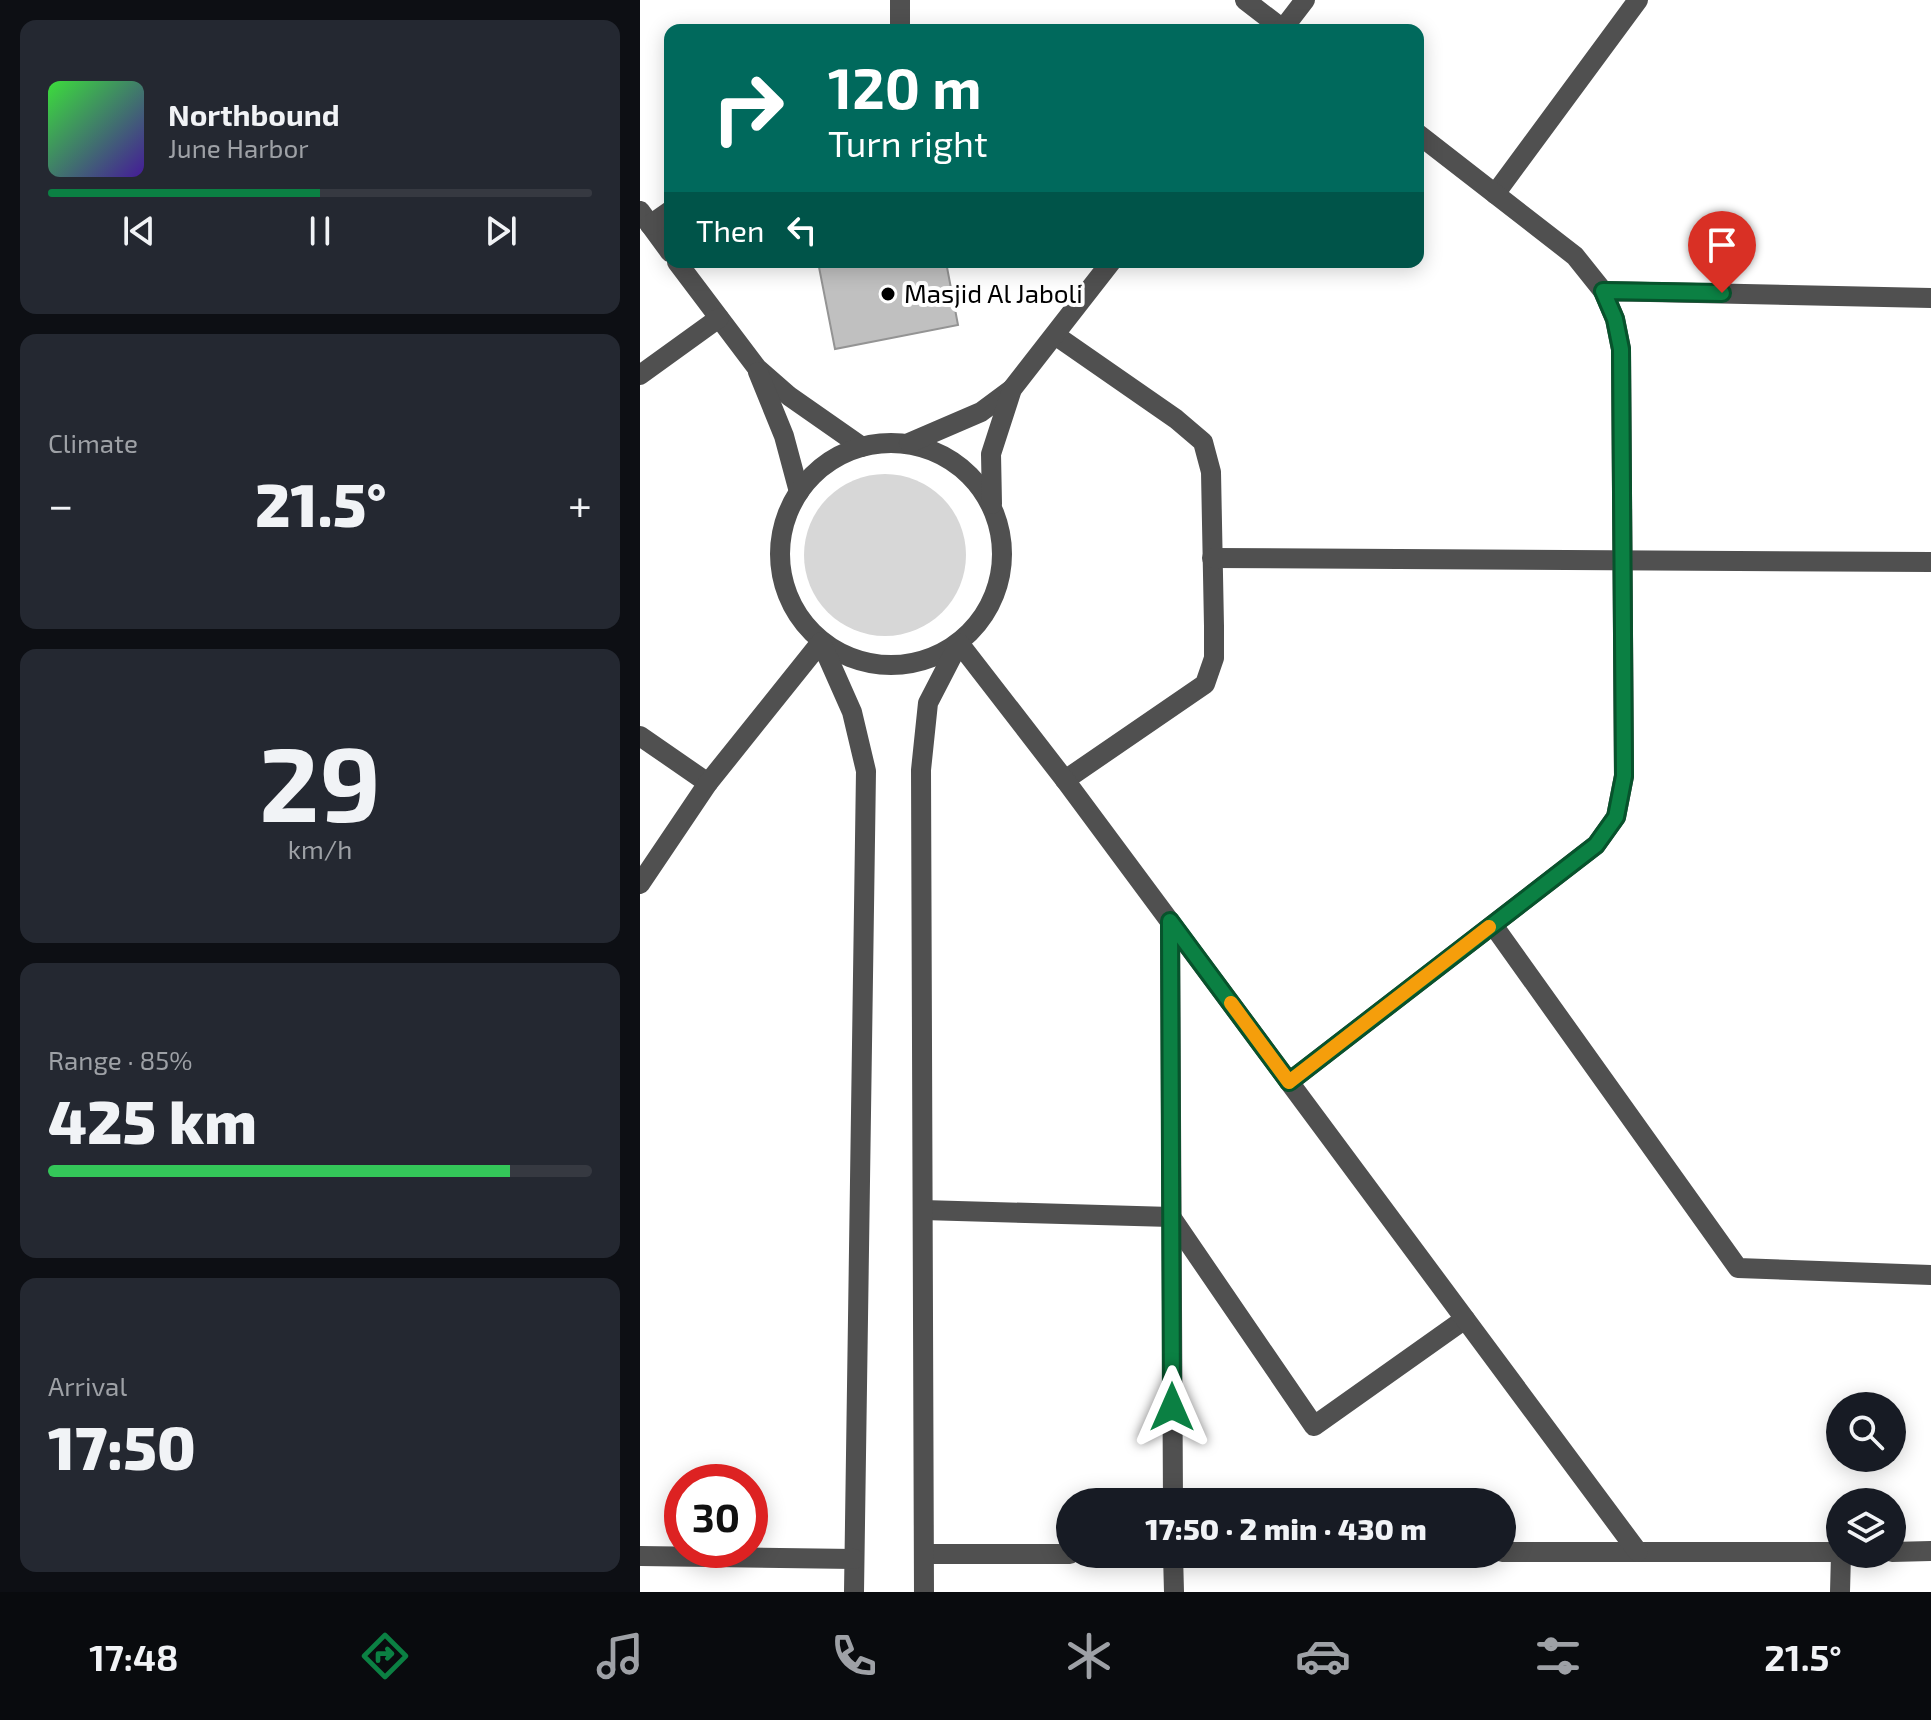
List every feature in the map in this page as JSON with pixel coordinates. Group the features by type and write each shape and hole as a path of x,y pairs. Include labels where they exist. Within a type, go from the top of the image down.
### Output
{"street":[{"path":"900,0 900,24"},
{"path":"1245,0 1275,24"},
{"path":"1287,24 1305,0"},
{"path":"1495,194 1638,0"},
{"path":"1289,1082 1596,845 1616,817 1624,776 1621,349 1615,319 1603,291 1575,256 1424,139"},
{"path":"645,218 664,244"},
{"path":"682,268 757,368 789,396 862,447"},
{"path":"909,443 969,418 1012,389 1106,268"},
{"path":"1603,291 1931,298"},
{"path":"640,375 719,318"},
{"path":"1055,335 1176,419 1203,442 1211,472 1214,658 1205,684 1065,780"},
{"path":"757,368 784,436 799,492"},
{"path":"924,1592 921,770 928,703 959,643 984,616 999,582 1002,545 993,509 991,454 1012,389"},
{"path":"854,1592 866,771 852,712 821,642 796,614 782,580 779,544 788,508 809,477 838,455 872,443 909,443 943,455 973,478 993,509"},
{"path":"1212,558 1931,562"},
{"path":"821,642 853,660 890,667 927,661 959,643"},
{"path":"640,884 708,783 821,642"},
{"path":"959,643 1065,780 1638,1552"},
{"path":"640,736 708,783"},
{"path":"1170,921 1173,1488"},
{"path":"1493,925 1738,1268 1931,1275"},
{"path":"923,1210 1171,1217"},
{"path":"1171,1217 1314,1426 1465,1319"},
{"path":"1906,1552 1931,1551"},
{"path":"1516,1552 1826,1553"},
{"path":"924,1554 1056,1554"},
{"path":"640,1556 854,1559"},
{"path":"1173,1568 1174,1592"},
{"path":"1840,1568 1840,1592"}],"shaded area":[{"path":"885,474 916,480 942,498 960,524 966,555 960,586 942,612 916,630 885,636 854,630 828,612 810,586 804,555 810,524 828,498 854,480"}],"building":[{"name":"Masjid Al Jaboli","path":"819,268 947,268 958,325 835,349"}],"slow traffic":[{"path":"1231,1003 1289,1082 1489,927"}],"place":[{"name":"Masjid Al Jaboli","path":"888,294"}],"route":[{"path":"1172,1407 1170,921 1289,1082 1596,845 1616,817 1624,776 1621,349 1615,319 1603,291 1722,293"}]}
